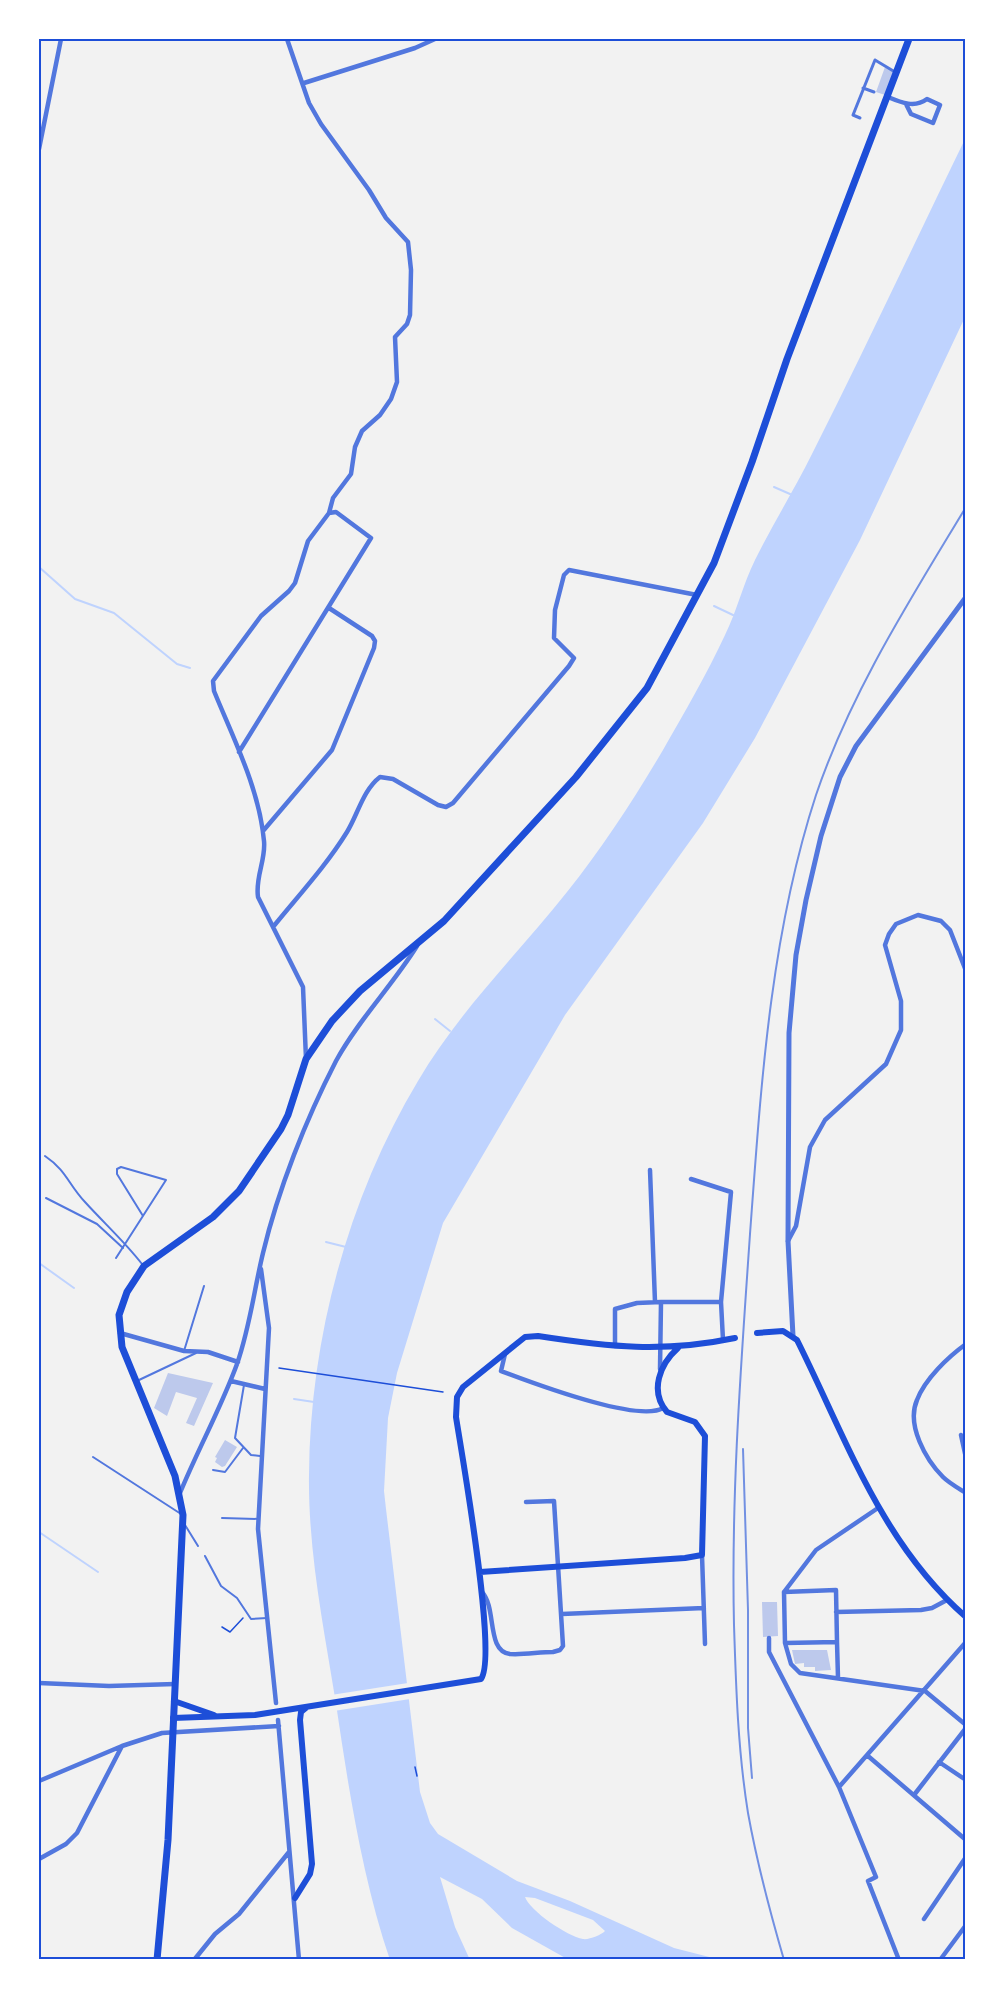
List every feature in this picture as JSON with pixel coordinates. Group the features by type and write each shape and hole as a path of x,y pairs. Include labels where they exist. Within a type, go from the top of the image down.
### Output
{"main road":[{"path":"157,1960 168,1840 183,1519 180,1493 136,1382 120,1333 119,1315 122,1302 144,1266 213,1217 239,1191 288,1115 306,1059 332,1021 360,991 444,921 576,777 621,723 646,688 714,563 787,359 909,39"},
{"path":"758,1333 779,1330 793,1336 878,1508 908,1556 946,1600 966,1617"},
{"path":"173,1718 266,1713 482,1679 487,1666 482,1592 456,1404 463,1387 525,1337 660,1348 678,1348 735,1338"},
{"path":"480,1572 702,1555 706,1443 701,1428 688,1419 672,1414 663,1408 658,1396 660,1370 664,1362 678,1348"},
{"path":"174,1701 223,1717"},
{"path":"295,1898 310,1874 312,1864 300,1720 301,1712 307,1706"}],"street":[{"path":"39,149 61,39"},
{"path":"288,39 309,103 386,218 408,242 411,270 410,315 394,342 395,388 380,415 362,431 355,447 351,474 333,498 329,513 308,541 289,591 261,616 213,681 214,691 255,794 263,831 264,855 257,886 263,912 303,987 306,1059"},
{"path":"304,83 415,48 435,39"},
{"path":"860,118 853,115 875,60 897,73"},
{"path":"863,88 874,92"},
{"path":"888,97 906,104 919,105 927,99 940,105 933,123 911,114 906,104"},
{"path":"239,752 371,538 336,512 329,513"},
{"path":"273,927 338,845 371,784 380,777 393,779 438,805 446,807 453,803 570,666 574,658 554,638 553,628 564,576 569,570 697,595"},
{"path":"793,1336 788,1241 789,1034 796,955 821,836 840,777 856,746 966,597"},
{"path":"263,831 332,750 374,648 375,640 372,636 329,608"},
{"path":"788,1241 796,1226 810,1147 825,1120 886,1064 901,1030 901,1001 885,945 889,934 896,924 906,918 918,915 936,919 950,930 966,971"},
{"path":"180,1493 238,1362 254,1305 260,1264 300,1143 336,1062 367,1012 397,978 421,941"},
{"path":"650,1170 655,1302"},
{"path":"691,1179 731,1192 721,1302 723,1340"},
{"path":"260,1264 269,1328 260,1456 259,1519 276,1703"},
{"path":"660,1370 661,1302"},
{"path":"615,1346 615,1309 637,1303 721,1302"},
{"path":"120,1333 184,1352 199,1351 238,1362"},
{"path":"966,1344 937,1372 922,1391 914,1411 915,1427 928,1458 943,1478 966,1493"},
{"path":"506,1353 501,1371 555,1392 615,1407 656,1412 663,1408"},
{"path":"231,1382 265,1389"},
{"path":"961,1435 966,1458"},
{"path":"482,1592 489,1600 498,1648 507,1654 560,1650 563,1646 554,1501 526,1502"},
{"path":"878,1508 816,1550 784,1592 785,1643 794,1669 925,1691 966,1727 914,1795"},
{"path":"702,1555 705,1644"},
{"path":"784,1592 836,1590 838,1678"},
{"path":"836,1612 921,1610 932,1608 946,1600"},
{"path":"562,1614 704,1608"},
{"path":"769,1638 769,1652 839,1787 876,1877 868,1881 899,1960"},
{"path":"785,1643 837,1642"},
{"path":"839,1787 966,1642"},
{"path":"39,1683 109,1686 175,1684"},
{"path":"278,1720 299,1960"},
{"path":"39,1781 122,1746 162,1733 279,1726"},
{"path":"39,1859 66,1844 77,1833 122,1746"},
{"path":"868,1756 966,1840"},
{"path":"939,1762 966,1780"},
{"path":"194,1960 215,1934 239,1914 289,1852"},
{"path":"924,1919 966,1857"},
{"path":"942,1959 966,1925"}],"lane":[{"path":"45,1156 64,1171 70,1184 84,1201 144,1266"},
{"path":"116,1258 126,1244 166,1180 121,1167 117,1169 117,1174 143,1216"},
{"path":"46,1198 97,1224 123,1248"},
{"path":"184,1352 204,1286"},
{"path":"136,1382 199,1351"},
{"path":"244,1385 235,1438 251,1455 260,1456"},
{"path":"213,1470 225,1472 243,1448"},
{"path":"93,1457 183,1519 198,1546"},
{"path":"222,1518 259,1519"},
{"path":"205,1556 221,1586 237,1598 251,1619 267,1618"}],"path":[{"path":"279,1368 443,1392"},
{"path":"222,1627 230,1632 248,1614"},
{"path":"415,1767 417,1776"}],"water":[{"path":"966,137 966,315 860,540 755,738 703,823 565,1015 443,1223 397,1373 388,1418 384,1491 420,1792 430,1823 438,1834 517,1881 570,1901 674,1948 721,1960 569,1960 512,1928 482,1899 440,1877 455,1927 470,1960 390,1960 364,1865 351,1801 318,1590 309,1504 311,1424 317,1372 325,1321 353,1221 393,1126 434,1055 470,1007 593,858 641,787 679,722 725,635 755,560 812,454","holes":["525,1897 535,1898 593,1920 605,1931 586,1939 576,1937 541,1916"]}],"pier":[{"path":"408,1683 410,1699 334,1711 331,1695"}],"building":[{"path":"885,67 896,73 888,96 876,92"},
{"path":"168,1373 213,1383 194,1426 186,1423 197,1398 176,1392 167,1416 154,1408"},
{"path":"225,1440 237,1447 222,1467 215,1462 217,1458 215,1457"},
{"path":"762,1602 777,1602 778,1636 763,1637"},
{"path":"792,1650 827,1650 831,1670 815,1671 815,1667 804,1667 804,1663 795,1664"}],"waterway":[{"path":"774,487 790,494"},
{"path":"39,567 75,599 114,613 177,664 190,668"},
{"path":"714,606 733,615"},
{"path":"435,1019 450,1031"},
{"path":"326,1242 346,1247"},
{"path":"39,1263 74,1288"},
{"path":"294,1399 314,1402"},
{"path":"39,1532 98,1572"}],"railway":[{"path":"784,1960 764,1887 748,1813 737,1696 733,1576 740,1381 758,1123 770,1012 788,902 800,848 830,757 883,647 966,507"},
{"path":"743,1449 748,1610 748,1728 752,1778"}]}
